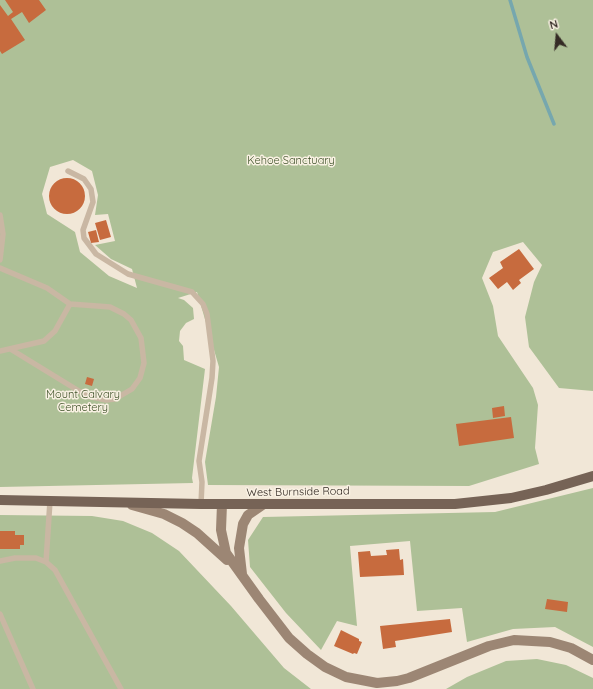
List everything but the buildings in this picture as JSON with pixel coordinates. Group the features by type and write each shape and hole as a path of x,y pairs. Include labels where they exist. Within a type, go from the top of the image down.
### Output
{"main road":[{"name":"West Burnside Road","path":"0,500 200,504 455,504 490,501 546,490 593,476"},
{"path":"122,503 148,509 182,522 217,550 242,576"},
{"path":"222,504 223,544 226,553 275,621 307,654 330,670 358,681 377,683 409,678 477,650 514,640 536,640 555,643 577,651 593,660"},
{"path":"242,576 239,548 241,529 248,515 264,504"}],"lane":[{"path":"68,171 84,179 91,189 93,202 83,230 84,238 96,254 128,274 192,292 203,304 207,314 213,361 199,461 202,482 200,504"},
{"path":"0,215 3,234 0,260"},
{"path":"0,268 47,288 70,304 110,307 124,314 137,327 141,338 144,363 140,378 132,389 115,398 106,400 86,396 12,350"},
{"path":"0,351 12,350 44,341 51,336 70,304"},
{"path":"46,562 50,501"},
{"path":"0,561 15,558 36,558 46,562 55,570 121,689"},
{"path":"0,614 33,689"}],"green space":[{"path":"0,0 593,0 593,391 559,388 529,347 525,317 534,282 542,265 523,242 493,252 482,278 493,306 498,336 533,388 538,405 535,448 539,464 469,486 208,485 205,462 216,397 219,367 197,292 178,298 184,300 193,308 194,319 186,323 180,331 179,341 183,346 184,360 205,369 192,478 193,483 0,487","holes":["73,160 92,171 98,195 95,215 108,214 115,241 95,245 111,259 132,269 137,288 109,276 80,252 75,232 47,214 42,194 50,167"]},
{"path":"593,488 593,647 555,627 513,629 467,642 462,608 417,611 410,541 350,546 357,626 337,621 321,650 286,613 250,567 248,540 263,517 495,512"},
{"path":"0,515 92,516 123,521 152,533 179,551 231,606 284,668 311,689 0,689"},
{"path":"537,659 566,665 593,678 593,689 446,689 467,677 506,661"}],"waterway":[{"path":"510,0 527,57 554,124"}],"park label":[{"name":"Kehoe Sanctuary","path":"291,161"},
{"name":"Mount Calvary Cemetery","path":"83,401"}]}
